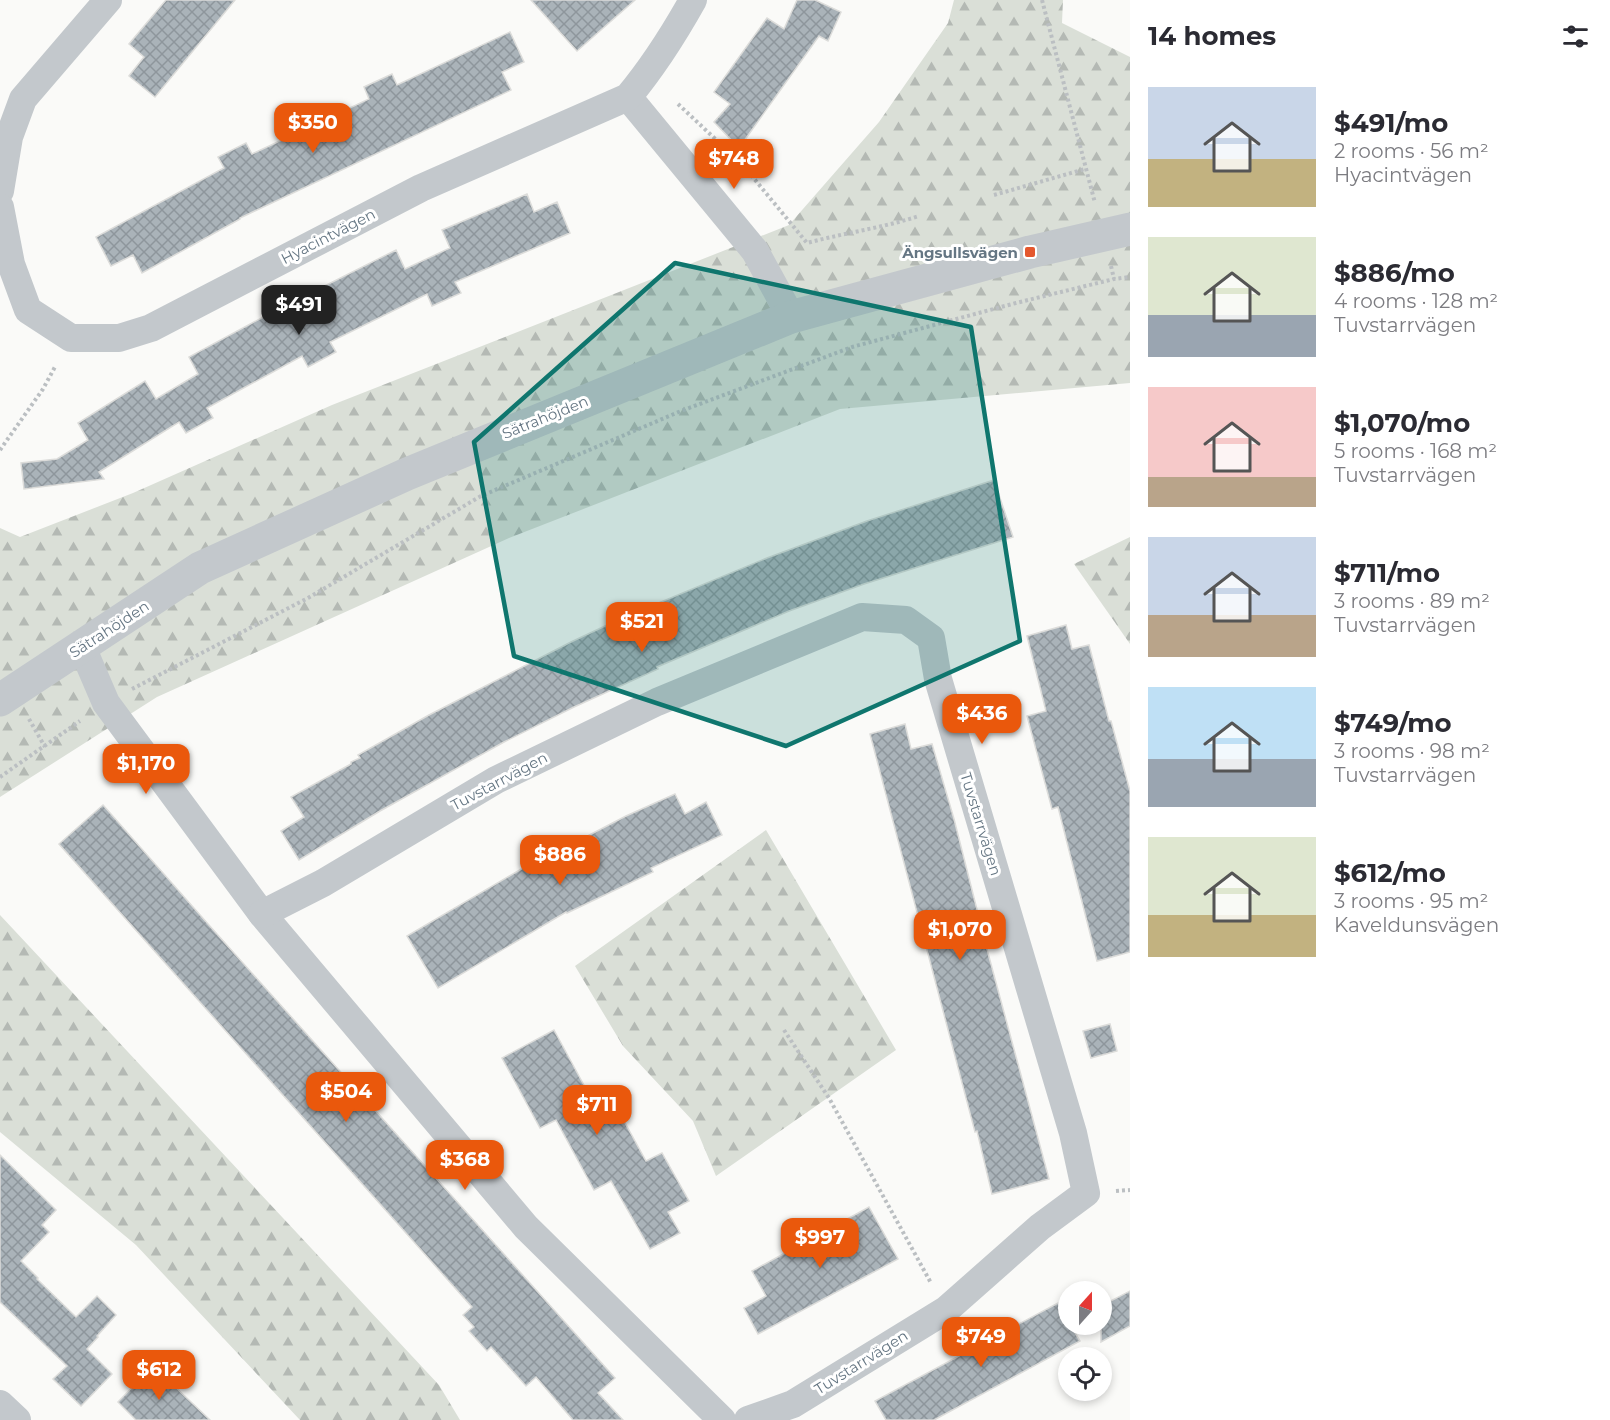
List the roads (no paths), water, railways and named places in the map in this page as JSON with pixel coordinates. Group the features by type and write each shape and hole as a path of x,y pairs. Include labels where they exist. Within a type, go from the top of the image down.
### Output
{"street":[{"path":"0,191 9,136 23,99 108,0"},
{"name":"Hyacintvägen","path":"0,207 11,264 28,310 71,338 119,338 151,328 421,188 628,97 646,75 693,0"},
{"path":"628,97 755,251 791,317"},
{"name":"Sätrahöjden","path":"0,700 200,568 407,474 791,317 1030,252 1117,231"},
{"name":"Tuvstarrvägen","path":"262,914 323,883 496,780 657,702 862,617 906,620 932,638 938,680 1073,1133 1086,1193 1040,1227 946,1310 793,1404 748,1420"},
{"path":"82,647 106,703 262,914 526,1227 722,1420"},
{"path":"0,1404 17,1420"}],"place":[{"name":"Ängsullsvägen","path":"1030,252"}]}
